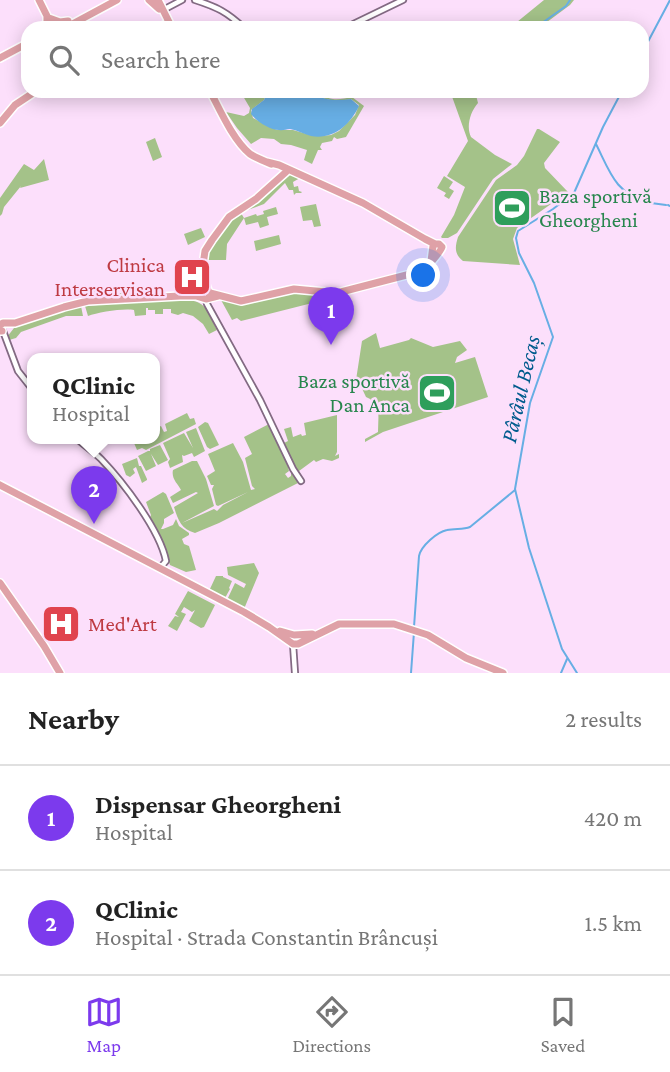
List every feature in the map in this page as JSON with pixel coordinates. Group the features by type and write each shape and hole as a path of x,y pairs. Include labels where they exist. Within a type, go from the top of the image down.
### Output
{"main road":[{"path":"39,0 48,17 55,21"},
{"path":"70,21 109,0"},
{"path":"71,21 117,0"},
{"path":"149,0 163,10"},
{"path":"157,0 169,21"},
{"path":"48,17 48,21"},
{"path":"0,60 21,50"},
{"path":"0,123 22,98"},
{"path":"3,329 82,302 187,295 218,296 241,301 294,289 342,292 426,269 435,248 363,202 251,155 238,140 214,98"},
{"path":"206,295 203,261 205,251 228,219 260,197 283,170"},
{"path":"0,485 160,566 269,627 293,644 329,628"},
{"path":"0,583 44,646 59,673"},
{"path":"269,627 297,635 313,634 347,623 398,625 432,636 470,660 503,673"}],"street":[{"path":"163,10 182,0"},
{"path":"195,0 213,5 236,21"},
{"path":"360,21 403,0"},
{"path":"206,295 209,309 301,481"},
{"path":"3,329 15,365 27,382"},
{"path":"83,444 104,461 134,500 158,538 165,558 160,566"},
{"path":"293,644 295,673"}],"green space":[{"path":"544,0 574,0 548,21 518,21"},
{"path":"244,98 265,98 251,110 253,118 277,130 293,130 314,136 331,135 339,131 355,115 359,105 351,99 322,98 353,98 364,106 346,137 334,137 332,141 322,143 322,150 318,150 312,164 304,160 307,150 281,144 274,139 261,138 251,144 226,112 244,116 249,113 250,108"},
{"path":"453,98 477,98 478,103 470,120 471,137 512,164 493,179 457,233 442,238 465,187 447,176 468,141"},
{"name":"Baza sportivă Gheorgheni","path":"537,129 560,142 544,163 545,168 568,192 517,228 513,239 520,265 463,261 456,250 458,237 496,180 517,165 524,156"},
{"path":"155,138 162,157 153,161 146,142"},
{"path":"44,159 49,180 20,188 21,186 0,216 0,198 24,164 34,170"},
{"path":"288,175 300,178 293,182 294,187 298,186 301,193 294,195 293,190 289,190 285,183 264,204 242,212 244,218 227,244 226,260 205,260 210,246 225,224"},
{"path":"444,176 453,182 449,188 454,191 449,199 444,196 446,193 437,188"},
{"path":"316,204 321,226 314,227 312,220 303,221 300,207"},
{"path":"276,207 278,214 267,217 269,225 260,228 258,222 246,225 244,218 264,214 263,211"},
{"path":"201,228 205,237 188,245 184,234"},
{"path":"279,235 281,244 256,251 254,241"},
{"path":"128,285 134,285 136,295 84,299 81,290 87,289 88,291","holes":["133,286 133,290 125,293 87,296 83,291 125,290"]},
{"path":"294,291 326,295 328,299 241,321 237,318 232,320 221,300 239,303"},
{"path":"177,299 194,301 203,306 217,330 209,334 203,324 193,316 171,313 171,309 163,309 163,314 155,314 155,310 146,308 146,315 135,316 134,310 124,310 88,316 85,306"},
{"path":"81,306 83,316 66,316 21,332 16,338 9,340 7,337 14,328"},
{"path":"376,333 380,348 411,338 433,347 460,341 467,350 457,357 455,363 475,357 488,397 383,432 365,442 365,439 378,432 378,411 375,403 366,397 356,380 362,341"},
{"path":"187,413 190,419 194,418 196,424 160,443 160,426 164,432 167,431 165,424"},
{"path":"337,415 335,456 339,454 339,458 332,461 314,460 299,471 301,479 284,443 288,441 284,429 291,427 293,437 306,435 304,423"},
{"path":"205,422 219,445 210,449 198,427"},
{"path":"269,424 286,459 289,471 285,474 288,478 293,472 298,483 195,533 186,529 179,520 174,507 198,493 173,503 170,497 181,490 174,479 173,470 197,461 214,506 182,523 214,509 217,511 248,492 216,505 212,489 214,485 211,485 207,476 215,471 208,454 233,443 243,462 251,490 255,489 245,458 252,454 244,437"},
{"path":"196,428 205,451 194,457 192,453 182,455 183,462 170,468 170,459 163,443 184,433 193,448 186,432"},
{"path":"134,444 158,444 146,450 137,450"},
{"path":"160,445 168,460 158,465 151,454 156,466 146,471 138,456"},
{"path":"137,458 147,479 142,483 136,467 133,469 135,473 130,477 126,475 122,464"},
{"path":"163,492 174,513 164,519 161,529 173,525 176,519 179,526 189,533 182,539 184,544 189,546 196,570 186,572 170,565 158,533 149,520 151,515 146,502"},
{"path":"254,563 259,573 244,609 227,600 235,583 244,588 246,584 228,575 227,567"},
{"path":"216,576 232,581 225,598 209,591"},
{"path":"188,591 215,605 201,628 189,621 195,610 192,612 184,607 181,612 186,614 177,631 168,626 175,616 179,617 175,614"}],"water":[{"path":"351,99 359,106 340,130 319,137 264,125 251,114 252,109 264,100"}],"waterway":[{"path":"545,21 570,0"},
{"name":"Pârâul Becaș","path":"649,40 670,0"},
{"name":"Pârâul Becaș","path":"577,673 562,649 529,548 515,489 530,403 553,337 534,283 519,253 516,238 518,231 574,193 618,98"},
{"path":"596,144 621,187 628,194 648,203"},
{"path":"651,203 666,205"},
{"name":"Pârâul Becaș","path":"414,627 419,556 423,548 443,531 470,527 515,490"},
{"name":"Pârâul Becaș","path":"411,673 414,632"},
{"path":"561,673 567,659"}],"place":[{"name":"Baza sportivă Gheorgheni","path":"512,208"},
{"name":"Clinica Interservisan","path":"192,277"},
{"name":"Dispensar Gheorgheni","path":"331,345"},
{"name":"Baza sportivă Dan Anca","path":"437,393"},
{"name":"QClinic","path":"94,524"},
{"name":"Med'Art","path":"61,624"}]}
